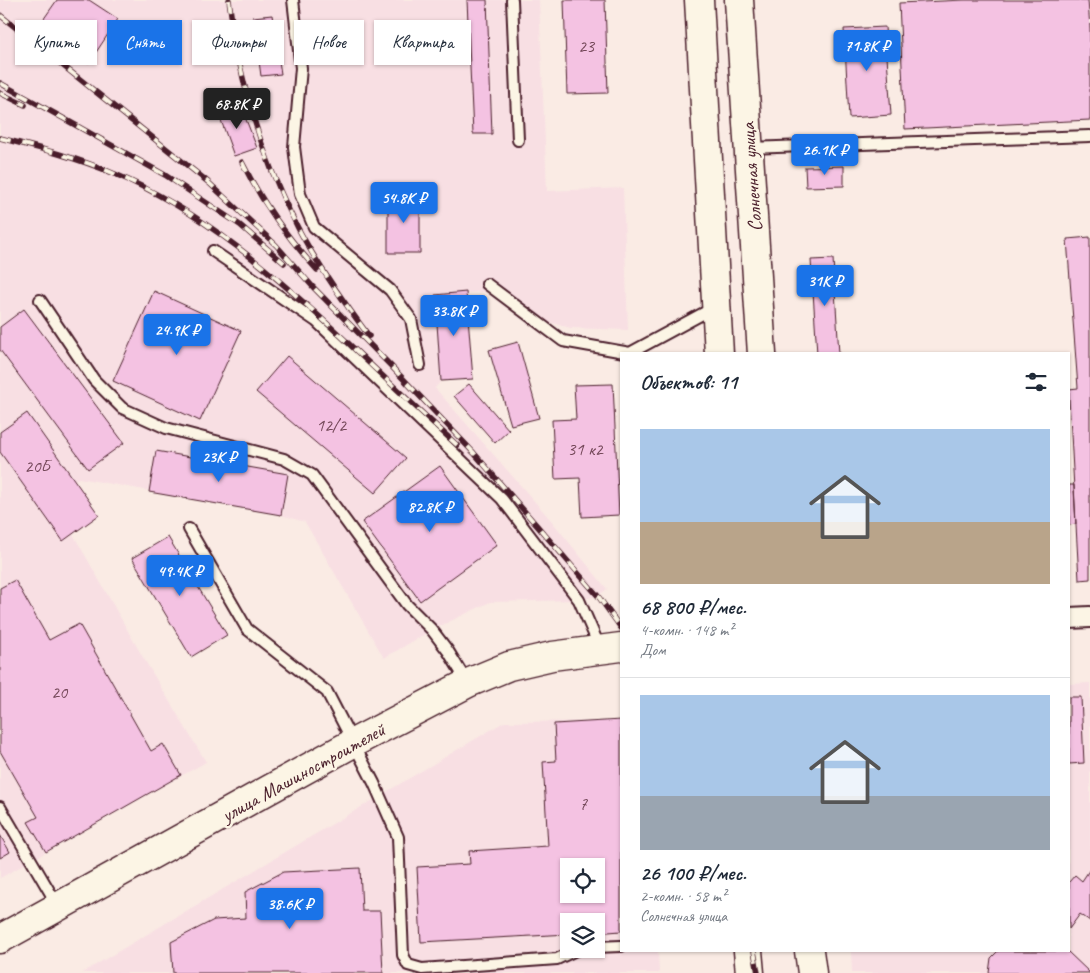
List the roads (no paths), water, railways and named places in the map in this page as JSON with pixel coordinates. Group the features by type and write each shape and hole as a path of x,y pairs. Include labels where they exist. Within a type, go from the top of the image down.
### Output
{"main road":[{"name":"Солнечная улица","path":"699,0 719,352"},
{"name":"Солнечная улица","path":"739,0 762,352"},
{"name":"улица Машиностроителей","path":"0,939 353,743 468,682 509,666 552,656 611,648"},
{"path":"748,952 750,973"},
{"path":"810,952 812,973"}],"street":[{"path":"1070,618 1090,617"}],"lane":[{"path":"293,0 300,68 294,147 300,194 314,227 390,290 411,320 420,365"},
{"path":"512,0 518,140"},
{"path":"749,148 1090,136"},
{"path":"213,251 316,321 502,499 579,600 611,648"},
{"path":"487,284 563,341 624,352"},
{"path":"40,300 94,380 122,408 166,428 284,459 312,475 407,605 443,644 468,682"},
{"path":"632,352 716,306"},
{"path":"189,528 246,629 327,692 353,743 398,837 403,955 408,965 422,968 560,958"},
{"path":"0,806 58,907"},
{"path":"605,947 620,946"}],"railway":[{"path":"229,0 245,88 273,174 298,228 314,256 369,336"},
{"path":"0,15 208,182 276,245 313,287 474,453 598,596 620,627"},
{"path":"0,83 165,175 240,225 284,263"},
{"path":"0,93 25,105"},
{"path":"0,138 73,158 101,168 147,189 178,206 208,226 237,246 291,291 457,445"},
{"path":"242,162 275,218 317,270"},
{"path":"754,952 758,973"}]}
